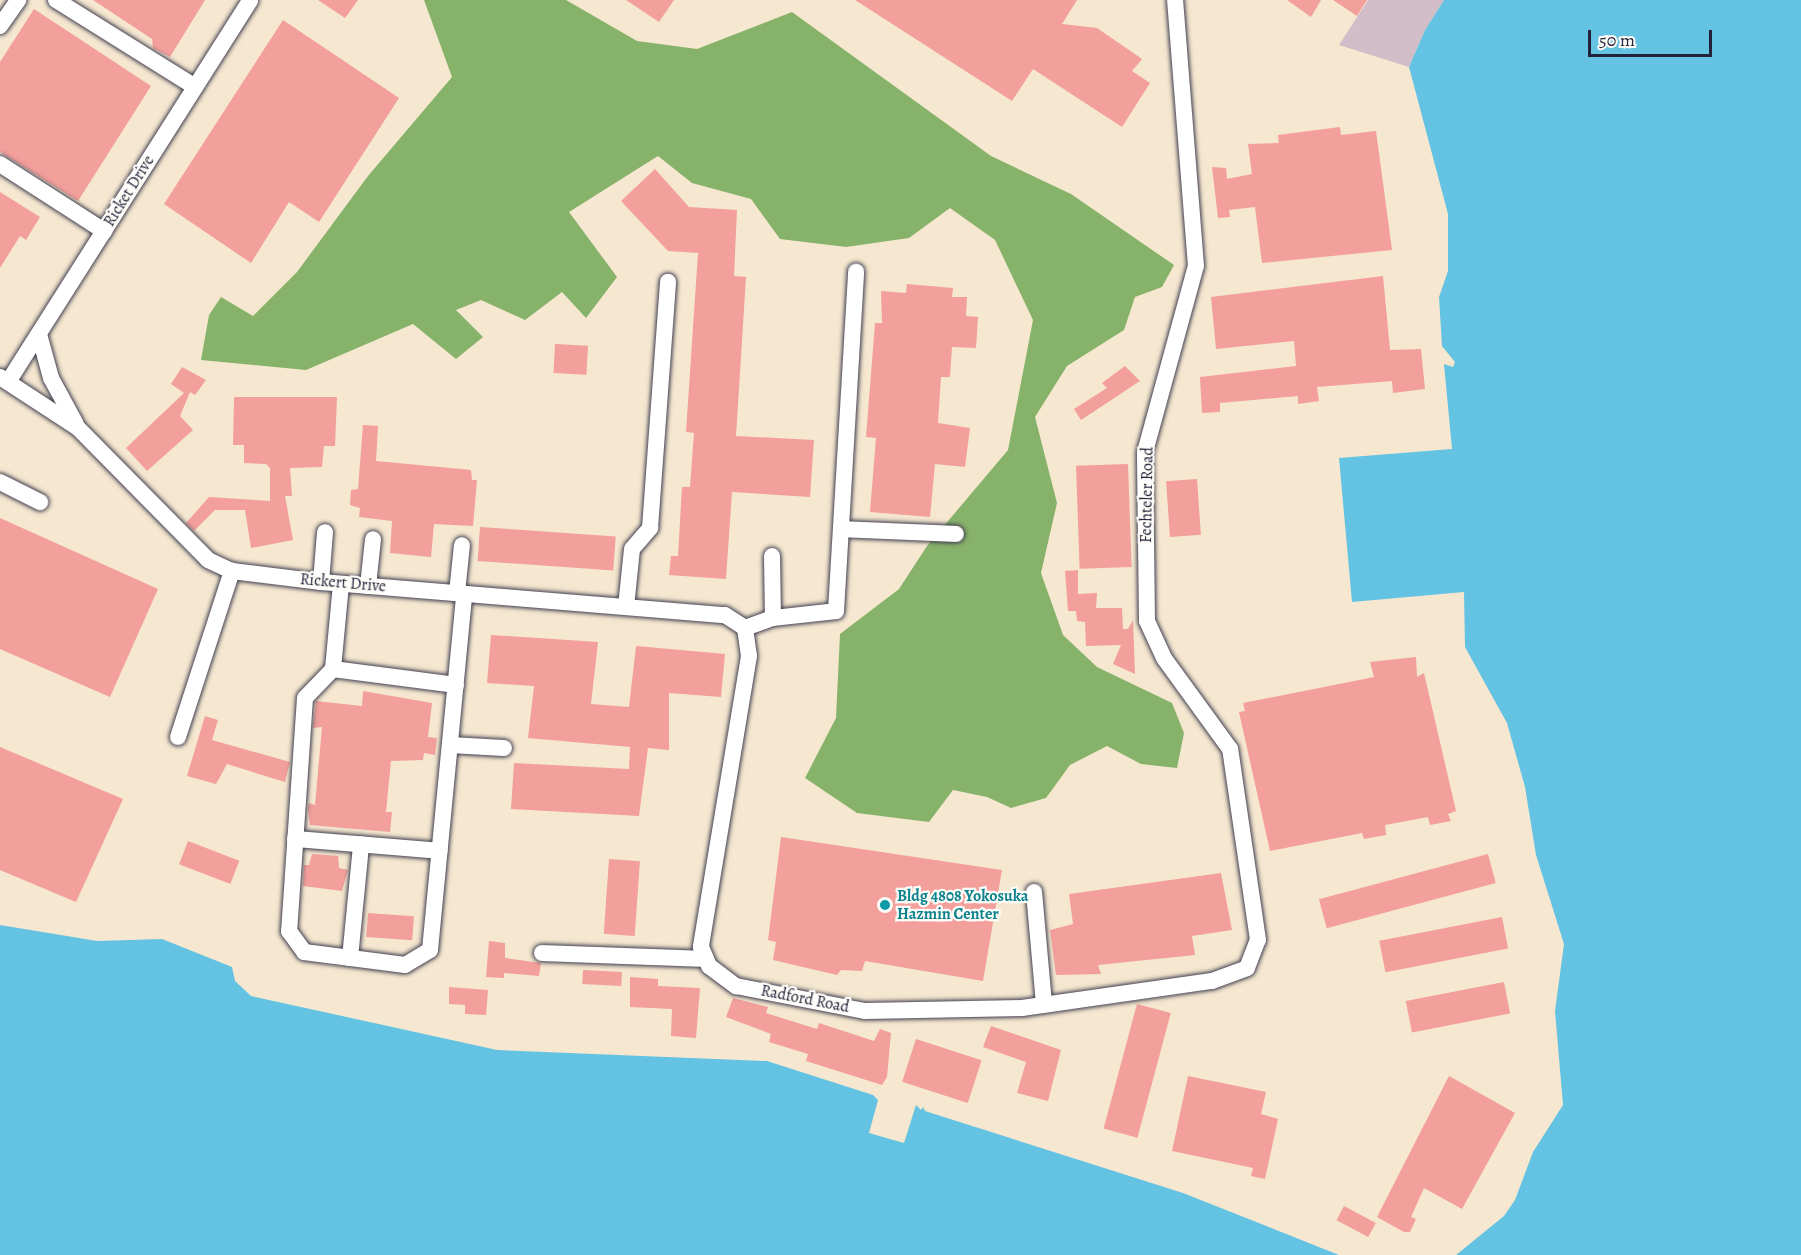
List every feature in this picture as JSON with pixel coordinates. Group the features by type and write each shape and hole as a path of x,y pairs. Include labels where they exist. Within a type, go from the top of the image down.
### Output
{"street":[{"path":"0,26 18,0"},
{"path":"56,0 195,87"},
{"name":"Ricket Drive","path":"4,380 39,334 250,0"},
{"name":"Fechteler Road","path":"1175,0 1196,266 1145,452 1147,621 1164,658 1230,749 1258,940 1247,968"},
{"path":"0,164 104,231"},
{"path":"542,953 706,959 701,947 749,656 745,628 773,618 836,611 856,272"},
{"path":"626,607 632,549 650,528 668,282"},
{"path":"39,334 51,378 78,428"},
{"name":"Rickert Drive","path":"4,380 78,428 208,560 232,571 341,584 725,615 745,628"},
{"path":"0,482 40,502"},
{"path":"841,529 956,534"},
{"path":"321,582 325,532"},
{"path":"368,586 373,539"},
{"path":"341,584 333,669 305,698 289,931 304,952 405,965 430,950 456,685 462,545"},
{"path":"772,556 773,618"},
{"path":"178,737 232,571"},
{"path":"333,669 456,685"},
{"path":"450,745 504,747"},
{"path":"295,839 440,851"},
{"path":"351,958 362,845"},
{"path":"1034,892 1044,1005"},
{"name":"Radford Road","path":"706,959 736,986 865,1011 1044,1005 1212,981 1247,968"}],"shaded area":[{"path":"1368,0 1444,0 1425,30 1409,67 1339,45"}],"green space":[{"path":"424,0 566,0 637,41 697,49 792,12 991,156 1071,194 1174,265 1162,287 1135,297 1124,330 1067,366 1035,417 1057,503 1041,573 1063,635 1097,667 1172,703 1184,733 1177,768 1141,764 1107,746 1070,765 1046,798 1011,808 987,797 953,790 929,822 857,813 805,778 836,718 840,634 899,589 927,546 1008,450 1033,320 995,240 950,208 909,238 846,247 780,239 751,199 692,183 658,156 569,212 617,277 586,318 562,292 525,320 481,300 456,310 483,337 456,359 413,324 306,370 201,360 209,315 221,297 253,316 297,272 368,176 452,77"}],"water":[{"path":"1444,0 1801,0 1801,1255 1456,1255 1504,1216 1515,1200 1533,1152 1563,1105 1555,1011 1564,944 1536,855 1525,787 1507,723 1465,647 1464,592 1352,602 1339,458 1452,449 1444,364 1453,367 1455,362 1442,346 1439,297 1448,271 1448,214 1409,67 1425,30"},
{"path":"0,925 97,941 162,939 232,967 235,981 251,996 497,1050 767,1061 873,1095 878,1100 869,1133 904,1143 916,1105 921,1110 923,1107 925,1111 1183,1193 1339,1255 0,1255"}],"building":[{"path":"93,0 205,0 170,57 153,48 152,39"},
{"path":"318,0 358,0 345,18"},
{"path":"626,0 674,0 659,22"},
{"path":"855,0 1077,0 1062,24 1097,28 1142,59 1132,71 1150,83 1122,127 1033,69 1012,101"},
{"path":"1287,0 1321,0 1311,17"},
{"path":"1333,0 1367,0 1357,16"},
{"path":"34,9 151,86 78,201 0,152 0,62"},
{"path":"283,20 399,98 319,222 289,202 251,263 164,204"},
{"path":"1340,127 1341,135 1376,131 1392,250 1262,263 1255,207 1229,210 1230,217 1218,218 1212,167 1226,168 1227,179 1252,174 1248,144 1279,143 1278,135"},
{"path":"655,169 689,207 737,210 734,276 746,277 736,436 814,440 810,497 732,492 726,579 669,575 671,556 678,556 682,487 690,487 694,433 686,432 698,253 668,251 621,201"},
{"path":"0,192 40,217 26,240 20,236 0,268"},
{"path":"1383,276 1390,350 1421,349 1425,389 1393,393 1392,381 1317,387 1319,401 1298,404 1298,396 1220,403 1220,412 1202,413 1200,377 1296,366 1294,341 1216,349 1211,297"},
{"path":"907,284 953,288 952,297 967,297 966,316 978,317 976,348 952,347 950,377 941,377 938,423 970,428 965,467 935,464 930,517 870,512 876,438 866,437 875,323 882,323 881,291 906,293"},
{"path":"555,344 588,346 586,375 553,373"},
{"path":"1125,366 1140,381 1081,420 1074,409 1107,388 1102,383"},
{"path":"182,367 206,380 195,395 190,392 180,416 193,430 147,471 126,448 184,393 171,384"},
{"path":"234,397 337,397 335,446 324,446 322,467 290,468 292,496 285,496 293,540 251,548 245,510 215,510 194,531 186,523 209,497 270,501 270,468 266,464 244,463 244,445 233,445"},
{"path":"363,425 378,426 376,461 471,470 472,480 477,480 473,526 434,524 431,557 390,553 392,521 359,517 360,508 350,505 351,490 358,489"},
{"path":"1128,464 1132,567 1080,569 1076,466"},
{"path":"1197,479 1201,535 1170,537 1166,481"},
{"path":"0,518 158,589 110,697 0,649"},
{"path":"480,527 616,536 613,570 478,561"},
{"path":"1078,570 1078,594 1097,593 1096,608 1122,608 1123,629 1128,629 1133,620 1135,674 1113,664 1121,645 1086,646 1085,622 1077,621 1076,611 1068,611 1065,571"},
{"path":"491,635 598,642 591,704 629,707 636,646 725,654 721,697 669,693 669,750 648,748 639,816 511,809 514,763 629,769 630,747 528,738 534,686 487,683"},
{"path":"1416,657 1417,677 1424,673 1456,811 1448,814 1451,821 1430,825 1428,817 1385,825 1386,835 1364,839 1362,833 1270,851 1239,712 1245,711 1243,703 1374,677 1370,662"},
{"path":"363,691 432,703 428,737 437,738 435,755 424,753 423,760 391,761 386,812 392,812 390,832 310,825 308,809 309,803 315,805 322,727 313,728 316,701 362,706"},
{"path":"205,716 218,720 212,740 290,762 285,782 227,764 216,784 187,776"},
{"path":"0,747 123,799 76,902 0,870"},
{"name":"Bldg 4808 Yokosuka Hazmin Center","path":"781,837 1002,870 983,981 865,961 862,971 841,970 837,975 773,960 776,942 768,940"},
{"path":"188,841 239,861 230,884 179,864"},
{"path":"312,854 338,856 339,868 348,870 342,891 303,886 304,865 309,865"},
{"path":"1488,854 1496,883 1327,928 1319,899"},
{"path":"609,859 640,861 635,936 604,934"},
{"path":"1221,873 1232,930 1192,936 1195,955 1098,965 1101,974 1056,975 1050,930 1073,924 1069,894"},
{"path":"368,913 414,916 412,940 366,937"},
{"path":"1502,917 1508,948 1385,972 1379,941"},
{"path":"489,941 505,943 505,958 541,963 539,976 504,973 504,978 486,977"},
{"path":"583,970 622,972 621,986 582,984"},
{"path":"630,977 658,979 658,986 700,988 696,1038 671,1036 672,1009 630,1007"},
{"path":"1504,982 1510,1013 1412,1032 1406,1001"},
{"path":"449,987 488,990 486,1015 465,1014 465,1005 449,1004"},
{"path":"733,998 768,1007 766,1013 817,1029 819,1023 874,1041 880,1029 891,1033 887,1077 882,1085 806,1061 808,1054 769,1042 771,1034 726,1017"},
{"path":"1137,1004 1171,1013 1137,1138 1104,1129"},
{"path":"991,1026 1061,1050 1048,1101 1017,1093 1026,1062 983,1047"},
{"path":"916,1039 982,1060 968,1103 902,1082"},
{"path":"1188,1076 1266,1092 1261,1114 1278,1119 1265,1179 1251,1176 1253,1168 1172,1151"},
{"path":"1449,1076 1515,1113 1462,1209 1424,1188 1411,1217 1416,1219 1410,1232 1404,1232 1377,1217"},
{"path":"1344,1206 1376,1223 1368,1237 1336,1220"}],"place":[{"name":"Bldg 4808 Yokosuka Hazmin Center","path":"885,905"}]}
